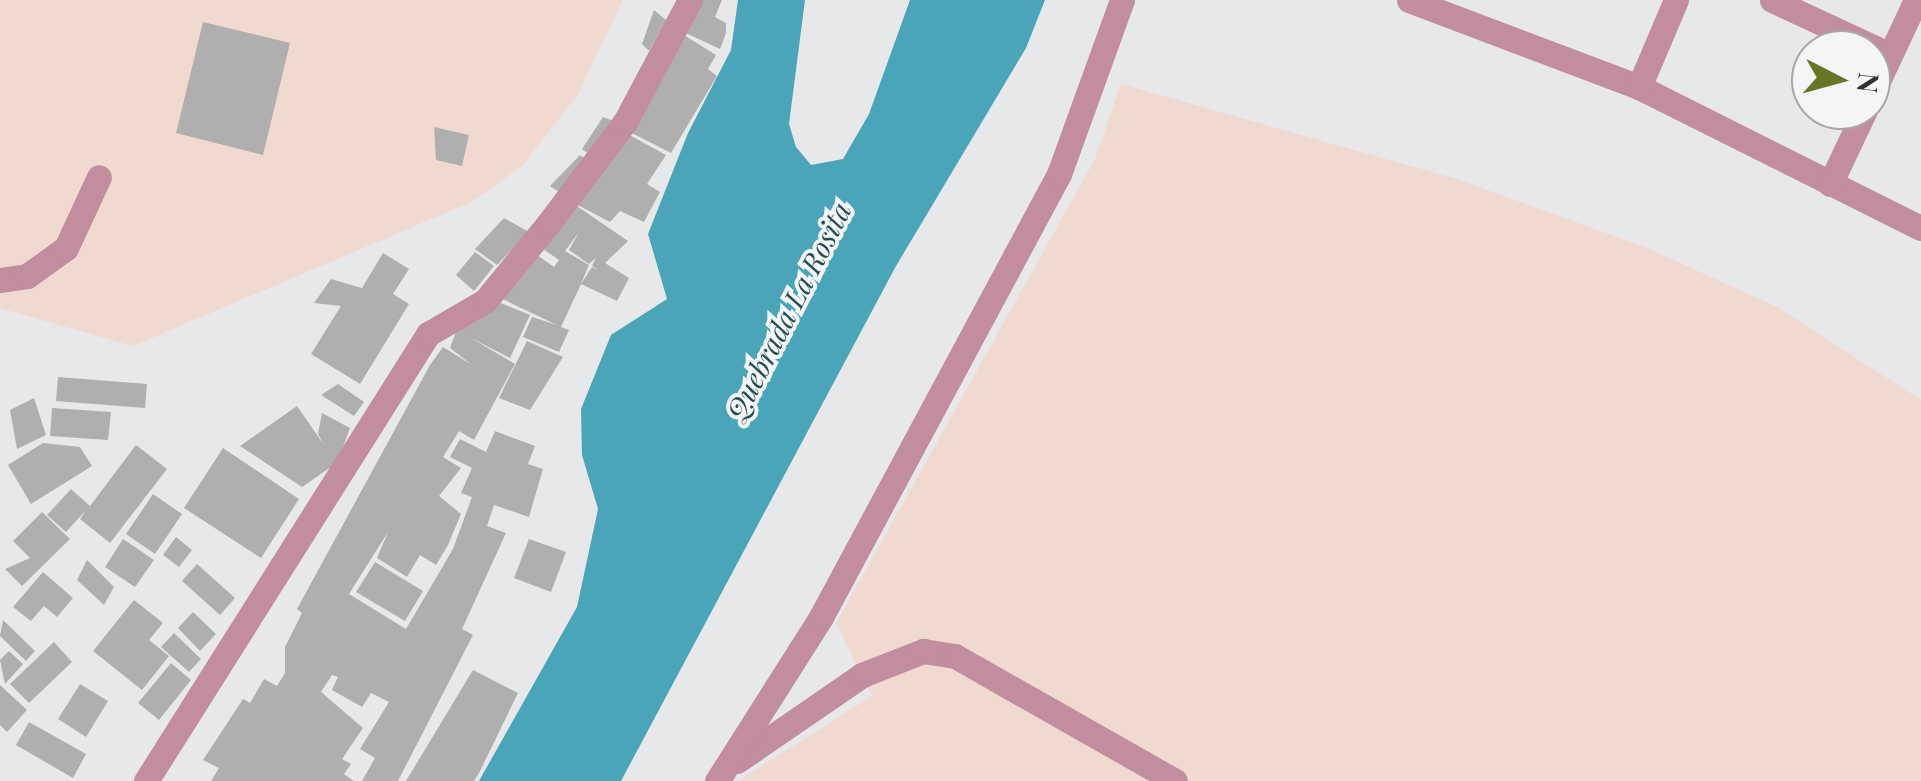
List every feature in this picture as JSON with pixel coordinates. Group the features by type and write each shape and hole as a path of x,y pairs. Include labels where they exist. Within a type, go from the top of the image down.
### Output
{"street":[{"path":"146,781 428,334 485,300 548,224 625,122 690,0"},
{"path":"721,775 820,617 1058,174 1122,0"},
{"path":"1409,0 1639,88 1921,228"},
{"path":"1639,88 1676,0"},
{"path":"1772,0 1836,30"},
{"path":"1891,53 1916,0"},
{"path":"1830,184 1855,130"},
{"path":"0,280 27,276 66,248 99,177"},
{"path":"721,775 862,675 923,651 954,656 1175,781"}],"shaded area":[{"path":"0,0 623,0 578,94 522,166 471,202 133,346 0,308"},
{"path":"1121,84 1457,179 1647,248 1777,307 1921,400 1921,781 738,781 872,696 836,623 1095,159"}],"water":[{"name":"Quebrada La Rosita","path":"738,0 805,0 789,124 796,147 811,165 843,159 869,114 910,0 1045,0 1026,48 896,266 621,781 479,781 577,607 598,509 582,455 581,409 611,335 667,299 648,234 688,133 731,50"}],"building":[{"path":"692,0 722,0 715,17 726,23 720,49 677,29"},
{"path":"654,10 666,20 649,51 642,44"},
{"path":"203,22 290,43 263,155 176,133"},
{"path":"676,30 716,55 708,69 717,76 671,153 624,129"},
{"path":"603,117 616,122 591,156 582,149"},
{"path":"434,127 469,135 462,166 436,160"},
{"path":"624,132 666,155 647,184 616,165 660,192 644,222 620,211 610,222 568,200 603,157 607,159"},
{"path":"580,155 590,162 565,196 550,186"},
{"path":"568,200 628,241 605,263 629,278 617,301 581,284 561,327 569,330 559,352 523,337 532,317 557,325 494,295 530,250 554,267 559,260 536,244","holes":["579,232 569,250 589,264 596,258 592,266 598,270 592,267 581,284 589,265 565,251"]},
{"path":"504,218 529,232 497,265 475,249"},
{"path":"475,252 494,266 474,291 456,275"},
{"path":"383,253 409,269 393,294 409,304 360,384 311,354 341,306 314,303 331,279 362,288"},
{"path":"491,299 530,315 510,358 471,338 515,364 474,440 459,431 443,457 461,468 439,496 461,514 448,545 436,565 420,555 407,577 377,558 388,532 349,594 406,629 453,549 472,497 461,493 472,468 450,457 460,439 486,452 495,431 535,446 528,464 543,469 529,517 494,505 487,526 506,533 462,629 473,635 398,781 362,781 375,758 360,749 389,702 371,693 362,707 332,690 338,677 332,675 321,692 363,728 342,759 351,764 344,774 354,781 211,781 219,768 203,760 243,699 250,703 264,679 277,686 285,673 285,647 302,613 297,609 430,365 443,347 472,365 450,348 457,329"},
{"path":"527,341 563,357 530,410 499,398"},
{"path":"58,377 147,384 145,408 56,401"},
{"path":"338,384 364,402 354,416 321,395"},
{"path":"34,398 46,435 17,449 10,410"},
{"path":"297,406 324,445 318,434 322,413 350,428 337,463 302,487 240,446"},
{"path":"52,408 111,412 108,440 50,436"},
{"path":"43,443 80,447 92,466 31,504 8,465"},
{"path":"136,445 167,469 110,543 80,519 86,510 66,532 47,515 71,489 90,506"},
{"path":"223,448 299,499 261,558 184,508"},
{"path":"153,494 182,514 155,554 126,534"},
{"path":"42,512 70,539 22,586 5,569 30,558 13,541"},
{"path":"176,537 192,550 179,567 163,555"},
{"path":"123,539 154,560 135,587 105,567"},
{"path":"529,539 566,552 551,592 514,578"},
{"path":"87,560 114,587 104,605 77,580"},
{"path":"375,562 423,591 405,621 356,592"},
{"path":"197,564 235,598 220,615 182,581"},
{"path":"43,572 73,598 57,617 44,606 31,621 13,607"},
{"path":"134,600 163,623 149,640 169,656 142,690 93,651"},
{"path":"193,612 216,634 200,651 178,628"},
{"path":"3,620 35,651 26,661 0,636"},
{"path":"174,633 201,659 189,672 161,647"},
{"path":"54,642 72,662 29,703 10,684"},
{"path":"9,651 23,664 5,684 0,660"},
{"path":"171,663 191,680 159,720 138,703"},
{"path":"473,670 518,693 479,773 474,781 406,781"},
{"path":"80,684 108,701 86,737 58,719"},
{"path":"0,685 27,710 7,732 0,725"},
{"path":"29,722 86,754 73,778 16,745"}]}
